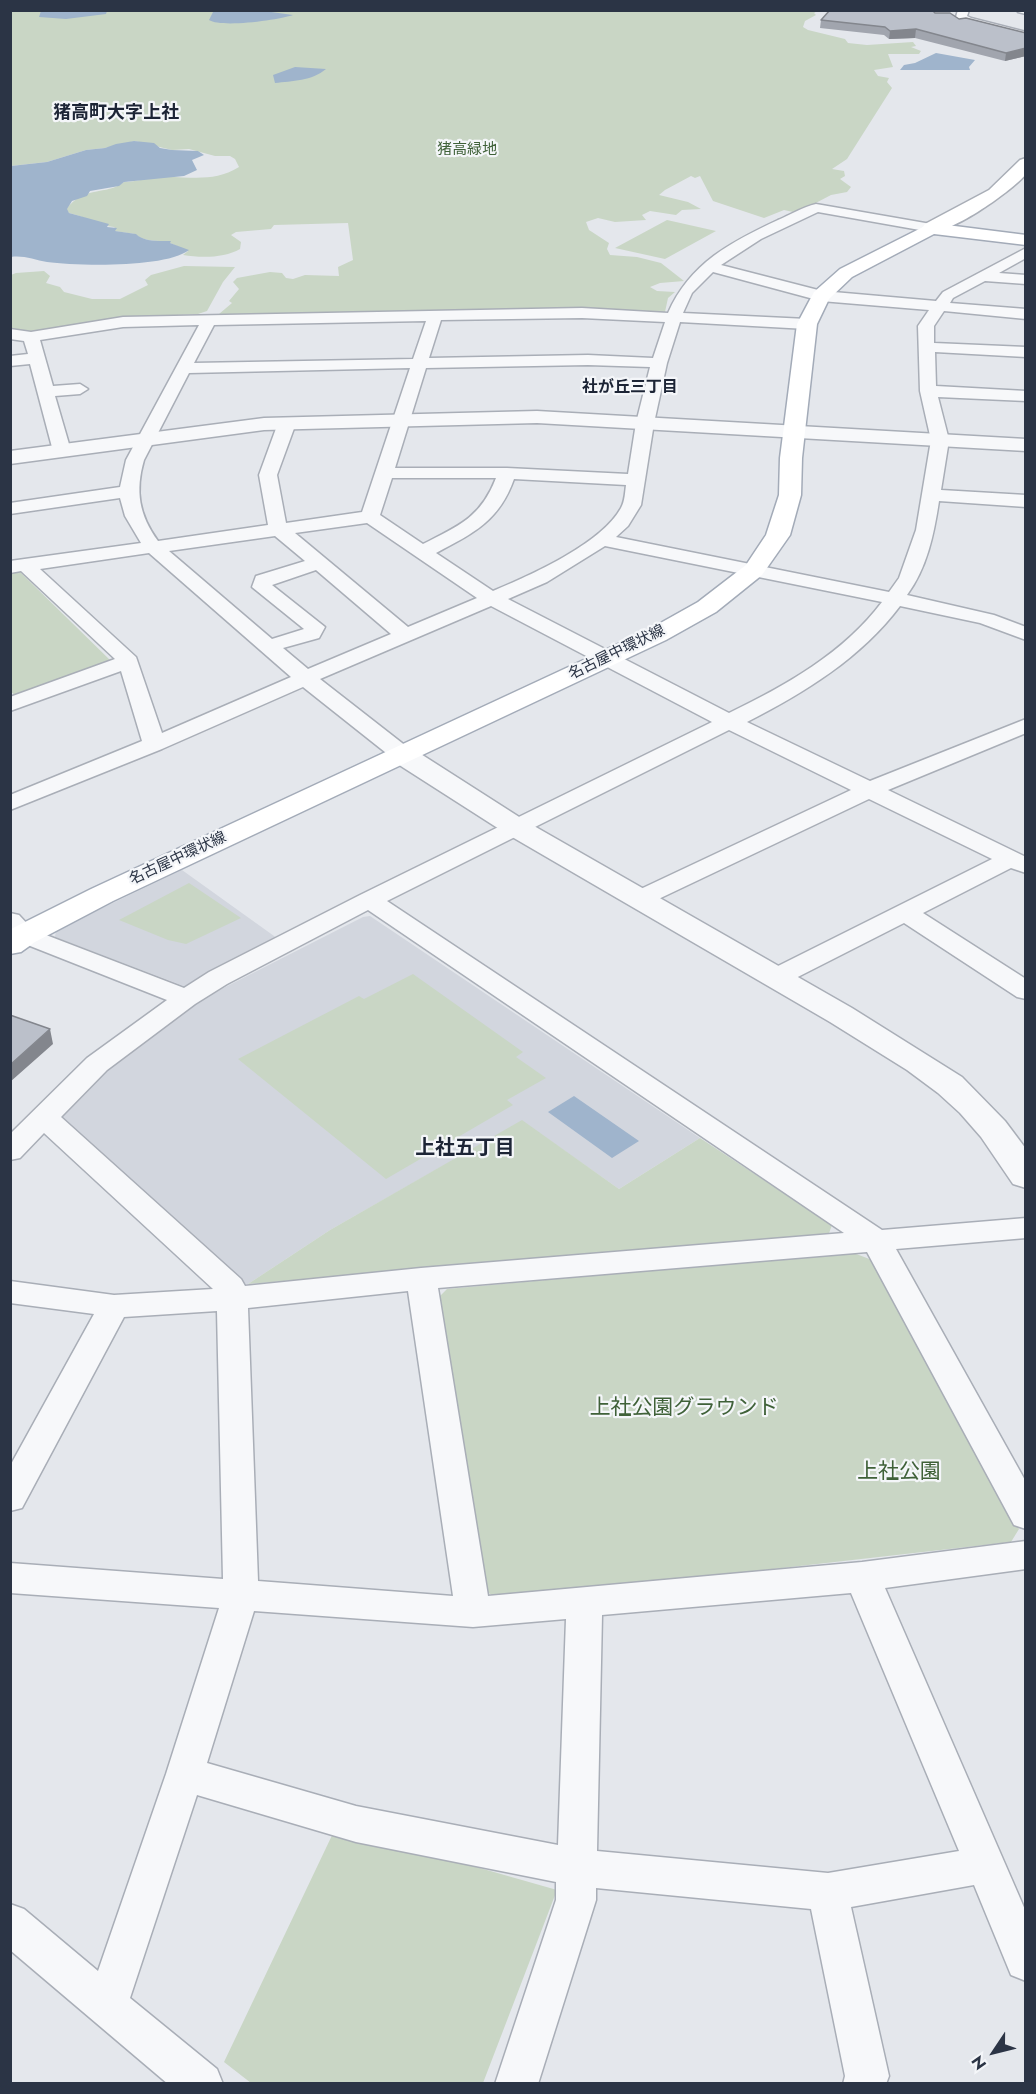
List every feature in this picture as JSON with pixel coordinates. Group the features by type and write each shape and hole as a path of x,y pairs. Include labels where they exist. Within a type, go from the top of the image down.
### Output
{"main road":[{"name":"名古屋中環状線","path":"15,933 102,895 607,659 707,607 754,570 778,535 790,495 794,431 807,324 821,296 846,273 983,202 1006,185 1026,163"},
{"path":"931,228 1026,240"}],"street":[{"path":"964,10 961,17 967,20 1026,35"},
{"path":"10,803 154,744 540,578 602,540 621,522 632,505 645,423 659,363 685,292 703,271 747,241 816,208 931,228"},
{"path":"10,1151 97,1064 186,998 218,978 728,720 771,701 859,641 896,599 914,567 925,530 940,440 928,391 926,326 938,307 954,290 1026,252"},
{"path":"710,266 821,296 1026,314"},
{"path":"980,276 1026,280"},
{"path":"10,334 31,337 123,322 582,313 807,324"},
{"path":"370,517 435,316"},
{"path":"209,320 135,460 128,491 138,527 153,547 305,678 403,755 517,828 885,1041 950,1085 993,1129 1026,1176"},
{"path":"31,337 62,451"},
{"path":"928,346 1026,352"},
{"path":"10,361 36,358"},
{"path":"183,368 588,360 659,363"},
{"path":"45,392 80,389"},
{"path":"928,391 1026,396"},
{"path":"10,458 148,438 287,423 537,417 1026,445"},
{"path":"287,423 268,475 278,529 405,635"},
{"path":"384,473 507,473 637,480"},
{"path":"422,552 447,539 490,510 507,473"},
{"path":"10,508 128,491"},
{"path":"931,495 1026,501"},
{"path":"18,566 370,517 491,598 728,720 1018,862"},
{"path":"602,540 956,611 987,619 1026,634"},
{"path":"268,646 312,634 315,627 262,587 263,580 319,563"},
{"path":"18,566 129,661 154,744"},
{"path":"10,705 129,661"},
{"path":"639,899 871,789 1026,725"},
{"path":"1004,734 1026,746"},
{"path":"775,978 905,912 1018,862"},
{"path":"369,900 876,1240 1026,1515"},
{"path":"905,912 1026,991"},
{"path":"15,933 186,998"},
{"path":"44,1117 230,1287 232,1299 241,1595 185,1774 107,2006"},
{"path":"10,1292 114,1306 232,1299 421,1279 1026,1228"},
{"path":"421,1279 473,1612"},
{"path":"10,1498 114,1306"},
{"path":"10,1578 473,1612 862,1578 1026,1555"},
{"path":"862,1578 1026,1961"},
{"path":"516,2084 576,1900 584,1603"},
{"path":"185,1774 356,1824 576,1867 828,1892 985,1865"},
{"path":"828,1892 867,2076 864,2084"},
{"path":"10,1923 202,2084"}],"shaded area":[{"path":"182,870 281,941 189,988 55,937 56,930"},
{"path":"370,916 700,1138 619,1189 522,1121 330,1230 248,1284 237,1283 61,1115 110,1068 194,1003 363,917"}],"green space":[{"name":"猪高緑地","path":"819,10 814,13 816,15 805,21 803,27 845,39 848,43 867,45 913,42 916,46 911,47 921,51 919,54 888,54 893,67 874,70 878,76 889,78 887,82 892,88 847,159 832,169 844,171 845,176 840,179 851,187 847,192 831,195 793,212 784,210 764,218 713,201 700,176 695,178 691,176 659,195 688,202 701,209 682,210 676,215 650,211 642,215 646,220 615,222 598,218 586,222 589,230 609,243 607,249 610,255 637,257 661,263 684,281 660,283 650,287 657,291 675,292 668,298 665,312 539,309 219,317 219,314 232,303 229,301 239,289 233,282 237,278 270,272 282,273 286,278 293,279 305,275 339,276 338,267 353,260 348,223 274,225 271,229 236,232 231,235 241,242 240,249 234,252 197,257 183,255 188,251 170,241 147,240 135,234 114,231 116,229 114,227 69,213 66,209 81,197 110,189 124,182 156,177 201,178 220,175 239,167 235,159 230,156 215,156 189,149 172,150 135,141 86,150 47,162 11,166 10,11"},
{"path":"667,220 716,231 665,259 615,248"},
{"path":"184,266 235,267 223,282 207,311 198,314 116,318 37,333 11,329 11,275 16,273 44,271 50,276 46,283 60,287 64,292 92,299 120,299 148,285 145,280 151,275"},
{"path":"19,571 111,661 17,697 10,691 10,572"},
{"path":"189,883 241,918 186,944 168,940 119,920"},
{"path":"413,974 523,1052 516,1057 546,1078 507,1100 513,1105 386,1179 238,1059 359,996 364,999"},
{"path":"522,1120 619,1189 700,1138 832,1225 828,1236 248,1284 330,1230"},
{"name":"上社公園","path":"851,1252 872,1260 1019,1529 1011,1542 500,1600 484,1590 437,1299 447,1289"},
{"path":"336,1827 557,1890 483,2083 251,2083 224,2062"}],"water":[{"path":"214,10 264,11 293,15 263,21 225,23 209,20"},
{"path":"41,11 107,11 106,14 66,19 39,17"},
{"path":"936,53 975,60 969,67 970,70 900,70 904,65 915,63"},
{"path":"295,67 326,69 308,78 275,83 273,75"},
{"path":"134,141 154,143 160,148 172,150 198,151 204,155 192,160 197,170 184,176 124,182 119,186 90,191 87,196 72,201 67,209 69,213 109,224 107,227 117,228 115,231 136,234 147,240 171,241 170,243 189,250 178,256 161,260 99,265 11,257 11,166 47,162 86,150"},
{"path":"574,1096 639,1141 612,1158 548,1112"}],"building":[{"path":"830,10 932,10 935,13 950,13 959,19 966,18 1026,33 1026,48 1006,53 916,29 890,31 885,27 821,20"},
{"path":"10,1015 50,1029 10,1065"}],"district":[{"name":"猪高町大字上社","path":"116,114"},
{"name":"社が丘三丁目","path":"630,388"},
{"name":"上社五丁目","path":"465,1149"}],"park label":[{"name":"上社公園グラウンド","path":"684,1409"}]}
